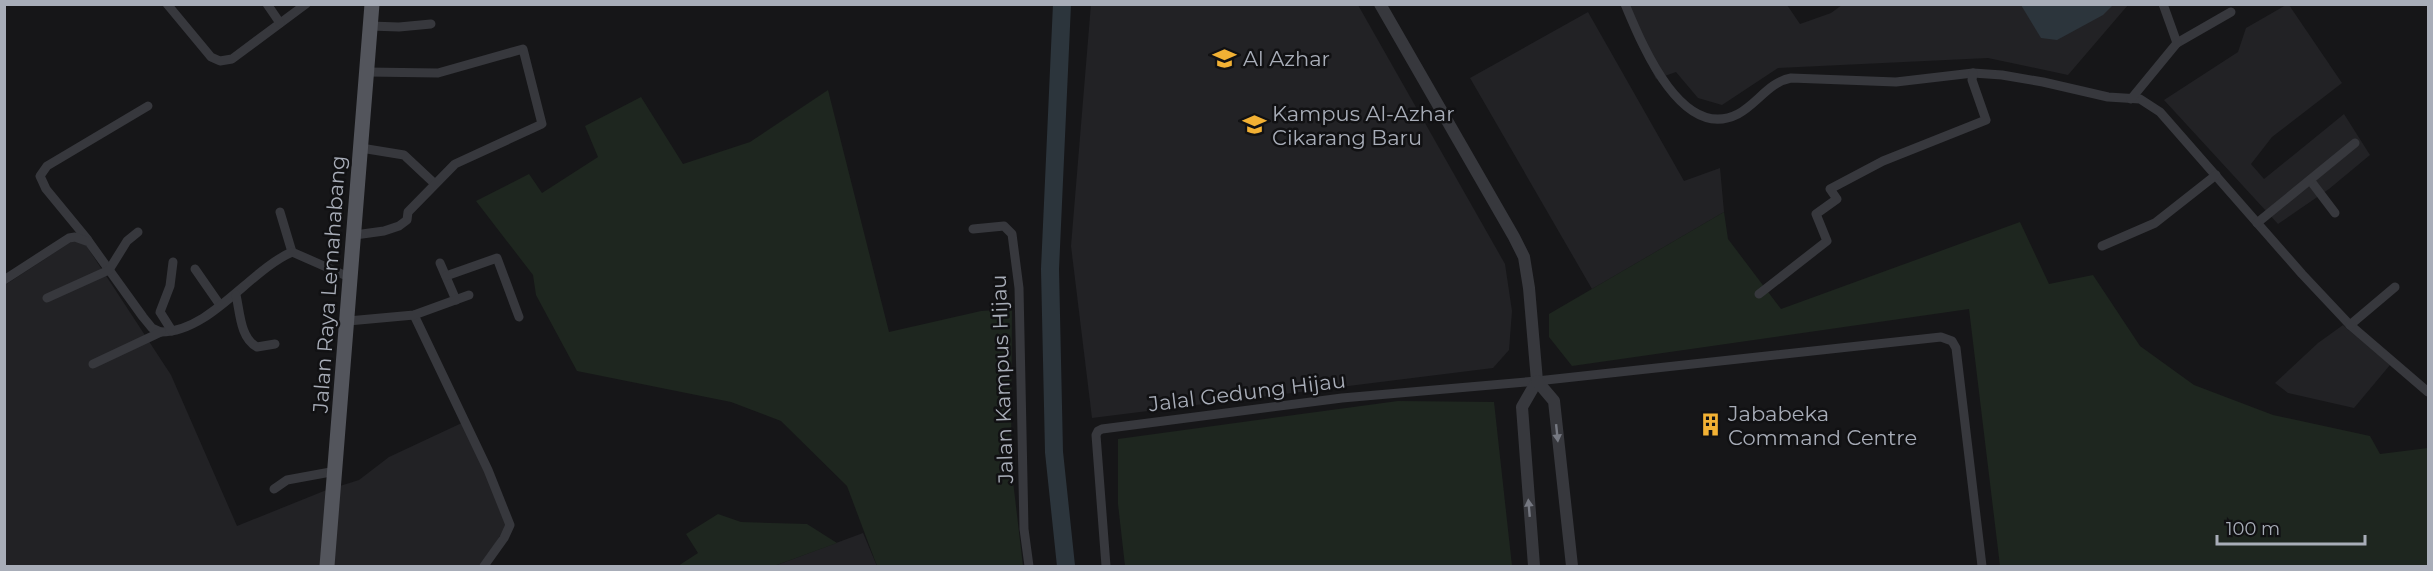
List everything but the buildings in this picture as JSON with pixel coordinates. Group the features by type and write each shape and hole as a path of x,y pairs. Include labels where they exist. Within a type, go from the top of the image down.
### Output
{"main road":[{"name":"Jalan Raya Lemahabang","path":"327,567 372,4"}],"street":[{"path":"167,4 211,57 220,61 232,59 306,4"},
{"path":"267,4 280,23"},
{"path":"1380,4 1524,257 1537,381 1522,407 1534,567"},
{"path":"1625,4 1644,48 1659,74 1689,107 1706,118 1725,118 1737,114 1779,81 1791,78 1896,82 1973,73 2023,78 2108,97 2140,99 2154,106 2350,325 2428,392"},
{"path":"2163,4 2177,43"},
{"path":"2131,99 2177,43 2231,12"},
{"path":"370,26 399,27 431,24"},
{"path":"355,235 399,226 407,220 408,212 455,164 542,124 523,50 438,73 367,72"},
{"path":"1759,294 1827,241 1816,214 1837,199 1830,189 1874,165 1986,120 1972,80 1973,73"},
{"path":"148,106 47,166 40,176 46,189 89,242 147,322 161,332"},
{"path":"2257,223 2355,143"},
{"path":"361,148 404,155 435,184"},
{"path":"2102,246 2155,223 2216,175"},
{"path":"2310,180 2335,213"},
{"path":"279,212 292,252 351,278"},
{"name":"Jalan Kampus Hijau","path":"973,229 1004,226 1012,234 1015,250 1019,288 1024,529 1029,567"},
{"path":"46,298 109,270 127,241 138,232"},
{"path":"4,280 69,238 75,237 89,242"},
{"path":"93,364 161,332 172,331 200,318 236,295 277,260 292,252"},
{"path":"446,276 497,258 519,317"},
{"path":"172,331 160,312 170,286 173,262"},
{"path":"440,263 456,300"},
{"path":"195,268 220,305"},
{"path":"2350,325 2395,287"},
{"path":"236,295 243,327 251,342 257,347 275,344"},
{"path":"348,321 414,315 469,295"},
{"path":"414,315 488,471 510,525 484,567"},
{"path":"1537,381 1947,338 1956,348 1982,567"},
{"path":"1537,381 1554,401 1572,567"},
{"name":"Jalal Gedung Hijau","path":"1106,567 1096,435 1100,429 1342,398 1537,381"},
{"path":"274,489 287,480 336,471"}],"shaded area":[{"name":"Kampus Al-Azhar Cikarang Baru","path":"1091,4 1358,5 1505,264 1512,311 1509,350 1493,368 1092,418 1071,246"},
{"path":"1621,5 1787,5 1800,24 1831,13 1842,5 2128,5 2068,75 1988,58 1778,68 1722,105 1698,98 1676,72 1656,79"},
{"path":"2021,5 2113,5 2103,15 2057,40 2041,38"},
{"path":"2289,5 2342,83 2272,137 2251,164 2264,179 2344,114 2370,155 2329,189 2278,224 2164,100 2238,52 2246,28"},
{"path":"1588,12 1684,181 1720,168 1724,212 1592,289 1470,78"},
{"path":"828,90 889,332 981,311 1012,309 1011,464 1023,566 877,566 847,486 781,421 731,402 577,371 536,295 533,275 476,201 529,174 542,193 598,157 585,126 641,97 683,164 750,142"},
{"path":"1724,212 1728,239 1781,309 2020,222 2049,284 2093,275 2140,346 2194,385 2273,415 2370,436 2380,454 2428,448 2428,566 2000,566 1969,309 1572,366 1549,337 1549,314"},
{"path":"80,236 171,375 237,526 324,491 359,480 389,457 466,421 507,523 483,566 5,566 5,285"},
{"path":"2343,325 2390,365 2354,408 2288,393 2275,383 2318,343"},
{"path":"1398,401 1494,402 1512,566 1125,566 1118,504 1118,439"},
{"path":"718,514 741,522 807,524 837,543 774,566 678,566 698,553 686,534"},
{"path":"863,533 877,566 774,566"}],"waterway":[{"path":"1062,4 1050,269 1054,452 1066,566"}],"place":[{"name":"Al Azhar","path":"1225,58"},
{"name":"Kampus Al-Azhar Cikarang Baru","path":"1254,125"},
{"name":"Jababeka Command Centre","path":"1710,425"}]}
